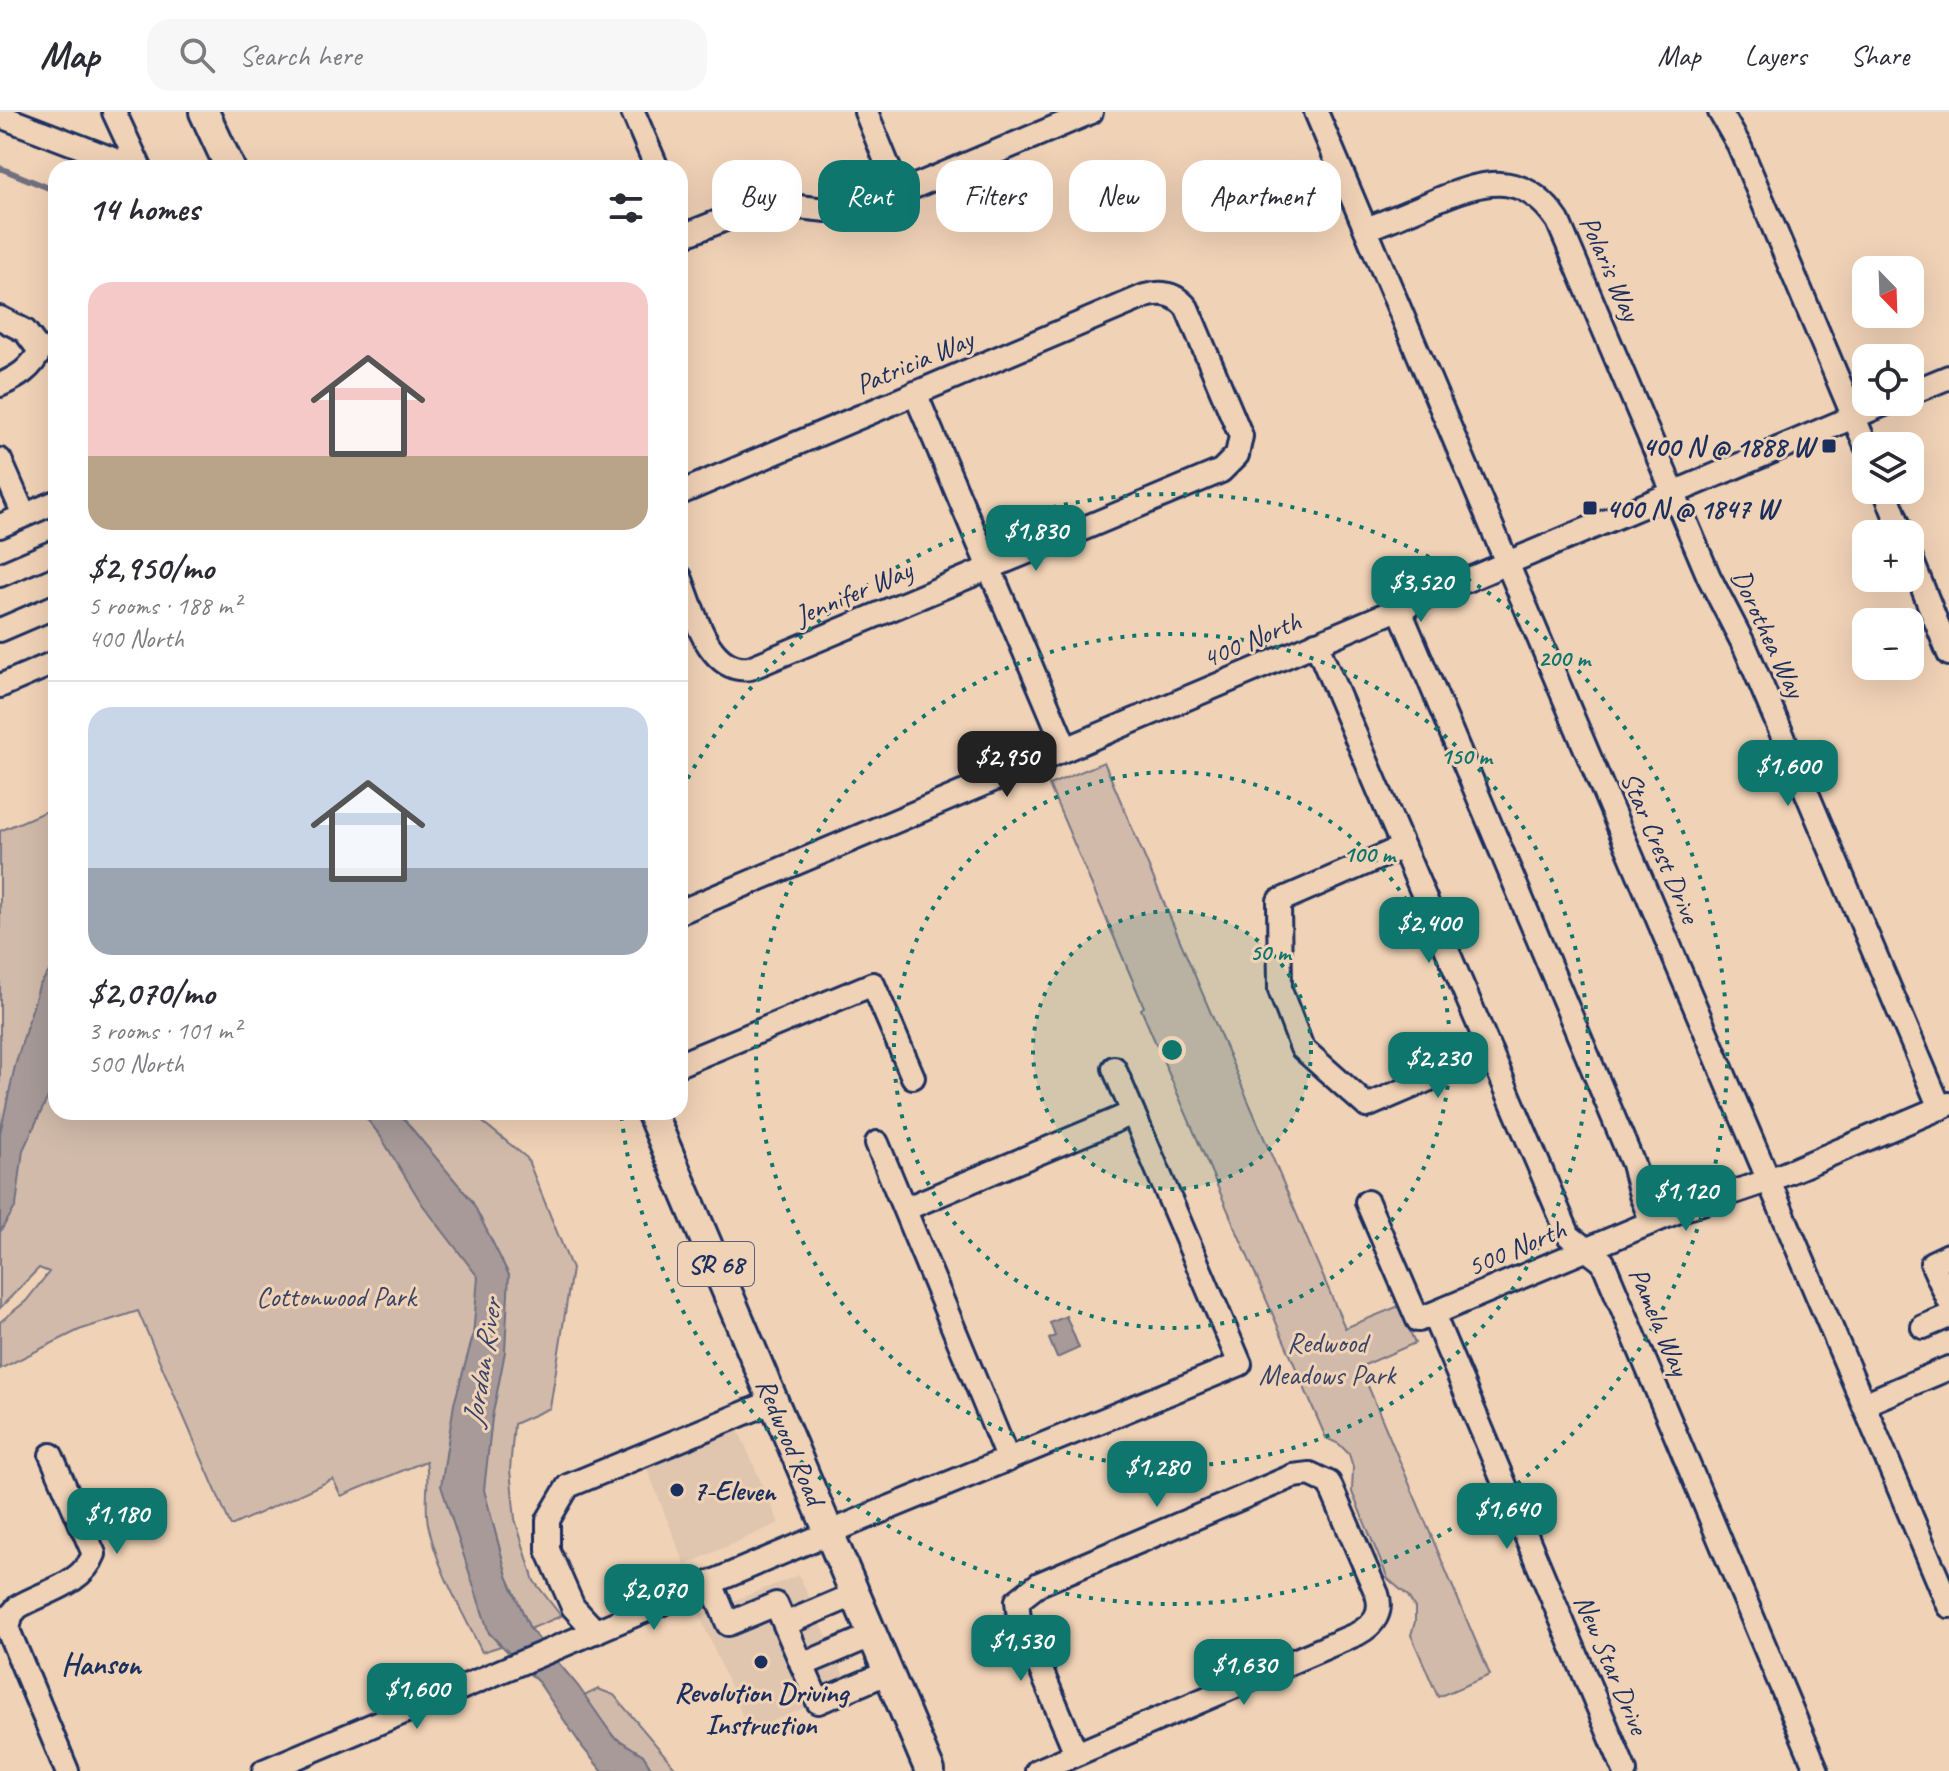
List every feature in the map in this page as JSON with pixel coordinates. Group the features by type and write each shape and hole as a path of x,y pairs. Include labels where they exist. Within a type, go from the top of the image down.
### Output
{"main road":[{"path":"204,112 226,160"},
{"name":"Redwood Road","path":"654,1120 930,1771"}],"street":[{"path":"114,112 135,160"},
{"path":"633,112 654,160"},
{"path":"866,112 886,160"},
{"path":"920,184 1091,112"},
{"name":"Star Crest Drive","path":"1316,112 1949,1606"},
{"path":"1720,112 1739,145 1860,432"},
{"path":"0,116 117,160"},
{"name":"Polaris Way","path":"1366,229 1475,185 1504,183 1517,186 1542,200 1565,233 1674,493"},
{"path":"688,229 759,206 779,204 818,210"},
{"name":"Patricia Way","path":"688,490 1145,296 1159,293 1174,296"},
{"name":"Jennifer Way","path":"688,595 714,653 726,664 743,669 1221,471 1237,455 1241,441 1239,426 1190,313 1174,296"},
{"path":"0,318 25,331 40,351 26,371 0,385"},
{"path":"1924,387 1949,377"},
{"path":"915,393 1066,749"},
{"name":"400 North","path":"688,909 1853,417"},
{"path":"0,460 24,515"},
{"name":"Dorothea Way","path":"1674,493 1709,577 1746,649 1944,1106"},
{"path":"0,526 48,505"},
{"path":"0,575 48,554"},
{"path":"1924,591 1949,654"},
{"path":"1399,608 1633,1164 1652,1222"},
{"path":"0,630 48,609"},
{"name":"Pamela Way","path":"1316,643 1569,1236 1603,1262 1817,1771"},
{"path":"0,686 48,665"},
{"path":"1403,847 1279,901 1280,990 1302,1048 1367,1106 1491,1053"},
{"path":"688,1061 873,984 913,1077"},
{"path":"264,1771 1240,1364 1114,1068"},
{"name":"500 North","path":"1425,1317 1652,1222 1770,1180 1944,1106"},
{"path":"905,1209 1133,1113"},
{"path":"877,1143 1008,1460"},
{"name":"New Star Drive","path":"1367,1202 1425,1317 1625,1771"},
{"path":"1949,1255 1932,1263 1949,1301"},
{"path":"1923,1327 1949,1316"},
{"path":"1864,1404 1949,1368"},
{"path":"586,1635 548,1550 548,1520 568,1486 774,1401"},
{"path":"51,1455 94,1554 81,1575 18,1607 8,1622 4,1638 67,1771"},
{"path":"1037,1771 1357,1634 1373,1623 1379,1609 1377,1594 1329,1483 1317,1475 1293,1476 1039,1584 1017,1601 1019,1618 1076,1753"},
{"path":"711,1583 728,1624 776,1604 818,1702 889,1672"},
{"path":"785,1624 856,1594"},
{"path":"802,1665 873,1635"}],"shaded area":[{"path":"737,1427 779,1523 685,1565 646,1466"},
{"path":"799,1575 850,1689 749,1731 699,1614"}],"green space":[{"name":"Redwood Meadows Park","path":"1104,762 1345,1328 1399,1306 1415,1343 1360,1367 1490,1675 1438,1697 1411,1635 1415,1608 1408,1596 1388,1579 1352,1492 1353,1467 1349,1454 1339,1444 1326,1438 1141,1009 1144,1007 1049,785"},
{"name":"Cottonwood Park","path":"48,810 48,1120 480,1120 527,1158 572,1269 550,1408 514,1424 510,1470 515,1519 534,1581 561,1616 530,1629 507,1576 484,1491 447,1452 489,1633 501,1646 482,1652 444,1573 428,1524 426,1461 341,1496 333,1479 231,1526 138,1311 79,1330 0,1369 0,1322 26,1301 49,1272 39,1268 0,1308 0,831"},
{"path":"598,1689 614,1695 678,1771 653,1771 643,1755 613,1736 584,1696"}],"water":[{"path":"48,973 48,1097 23,1150 16,1206 0,1232 0,1133 15,1066 39,986"},
{"name":"Jordan River","path":"368,1120 405,1120 472,1201 509,1275 505,1352 492,1418 484,1490 507,1576 530,1629 578,1686 613,1736 643,1755 653,1771 602,1771 539,1683 489,1633 441,1486 454,1404 473,1336 478,1277 422,1204"},
{"path":"1066,1316 1079,1348 1057,1358 1049,1339 1055,1336 1050,1323"}],"waterway":[{"path":"0,168 48,188"}],"place":[{"name":"400 N @ 1888 W","path":"1829,446"},
{"name":"400 N @ 1847 W","path":"1590,508"},
{"name":"7-Eleven","path":"677,1490"},
{"name":"Revolution Driving Instruction","path":"761,1662"}],"district":[{"name":"Hanson","path":"101,1664"}]}
